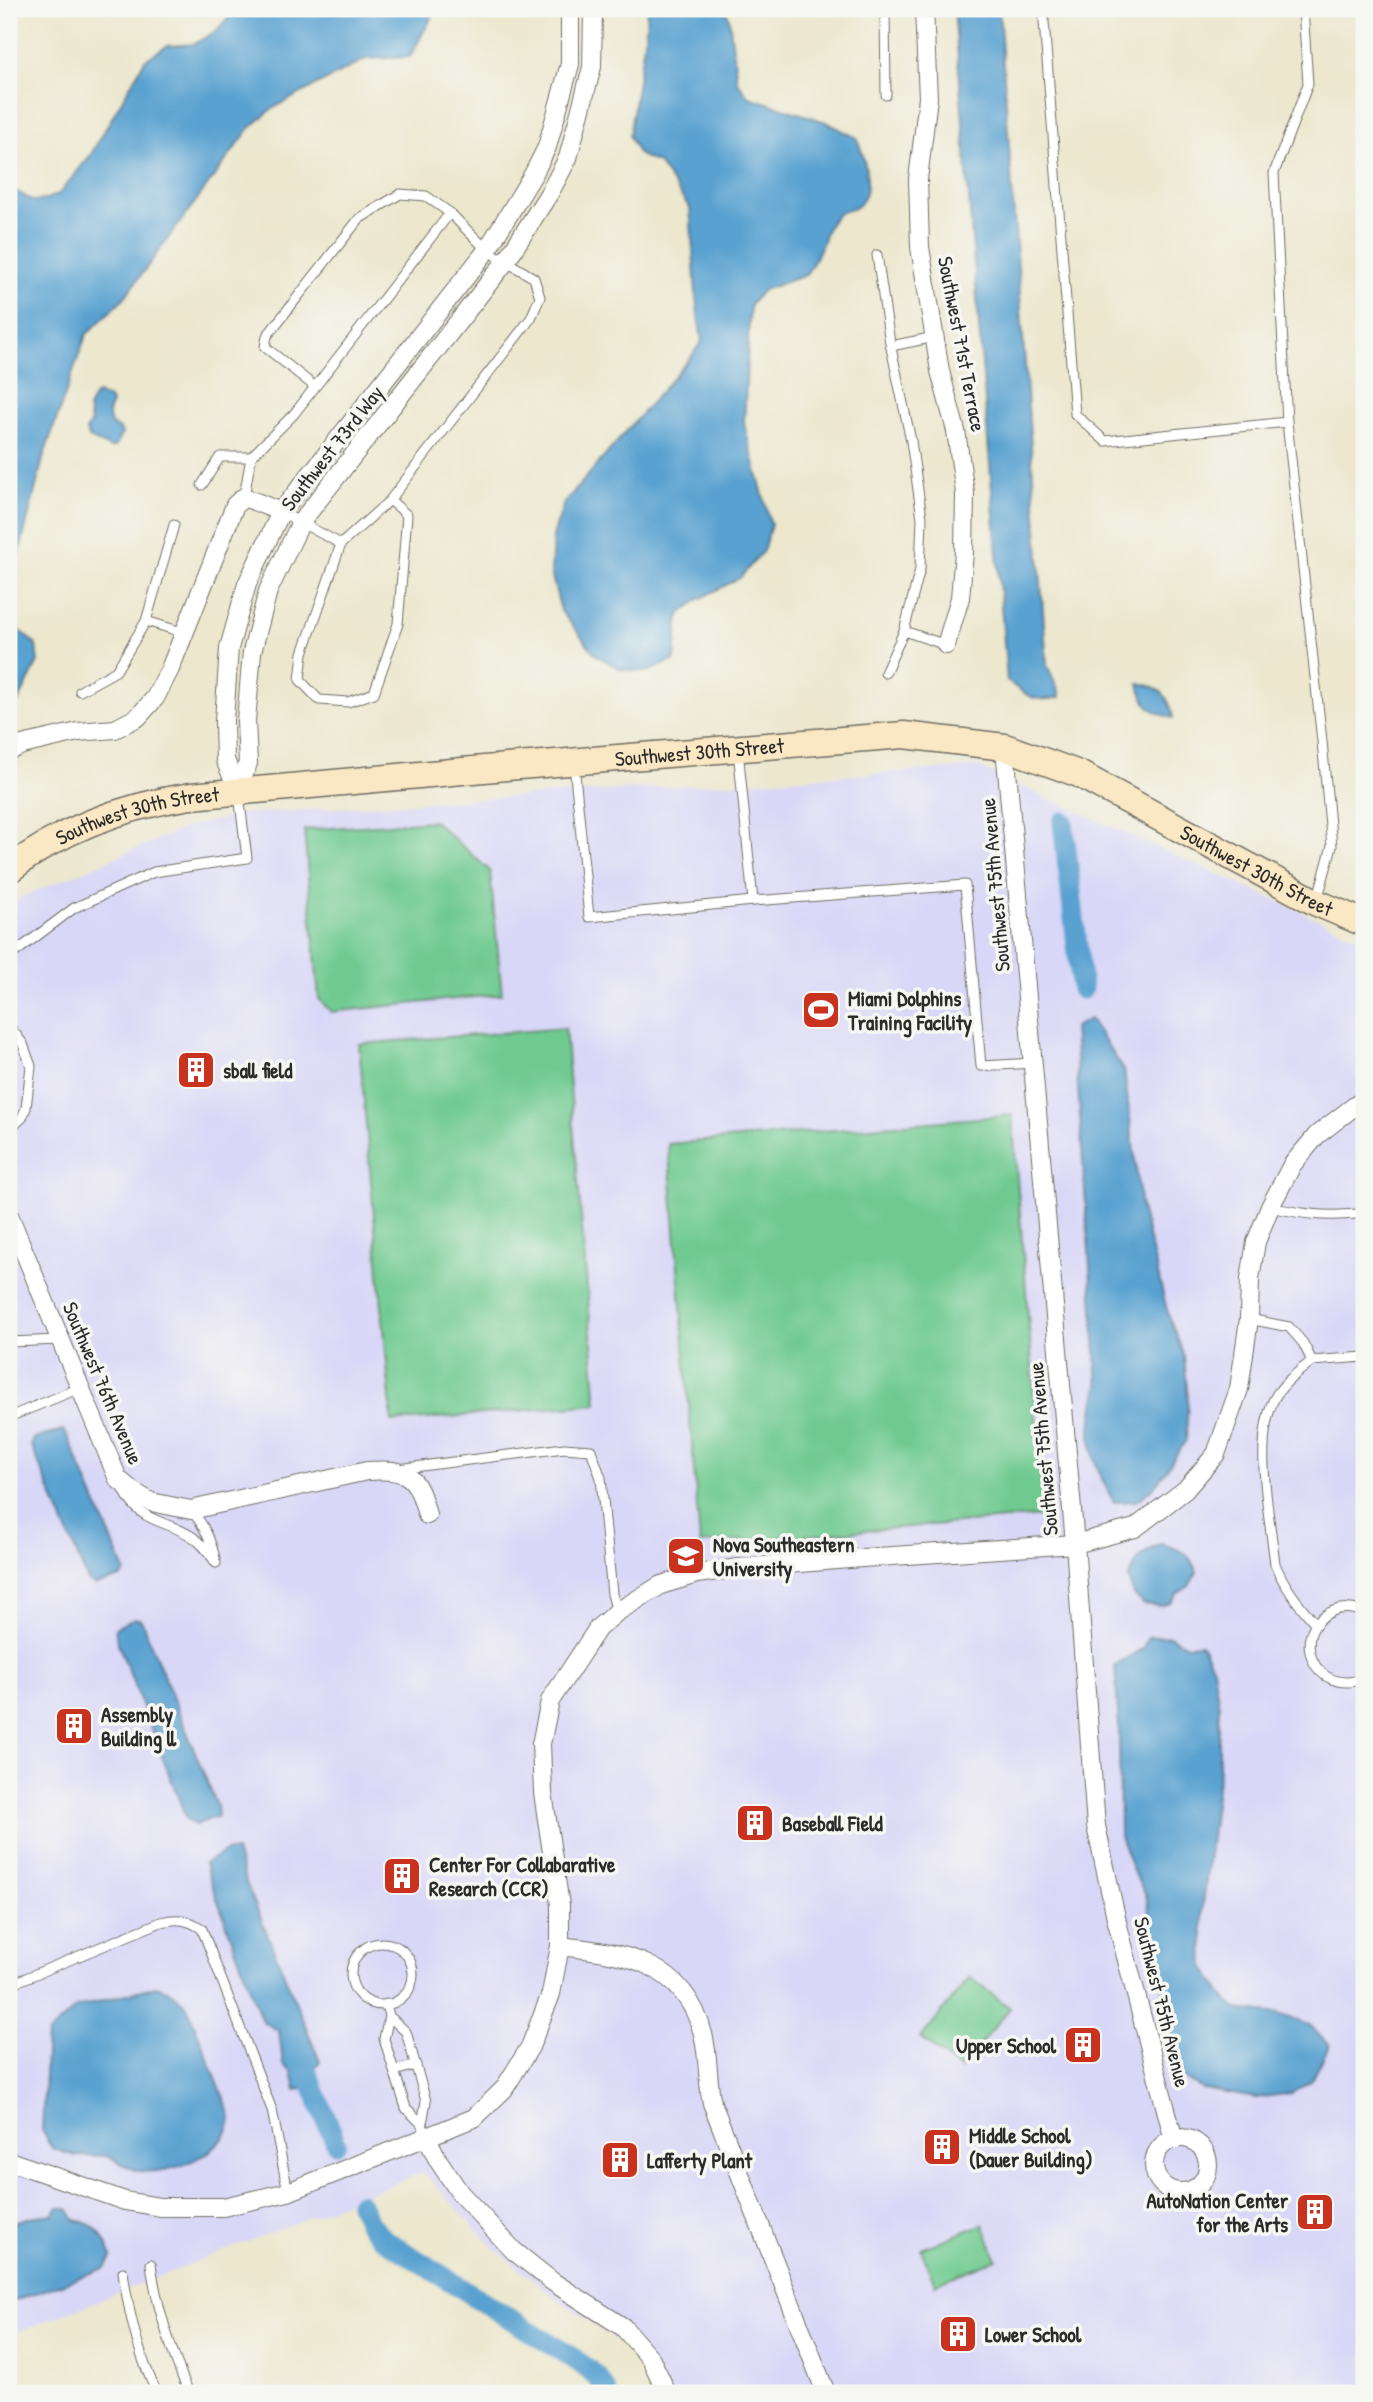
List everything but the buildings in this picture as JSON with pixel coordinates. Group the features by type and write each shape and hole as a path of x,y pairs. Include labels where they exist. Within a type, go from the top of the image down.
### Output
{"street":[{"name":"Southwest 73rd Way","path":"238,790 225,760 224,721 229,648 247,584 281,512 486,250 514,208 547,147 569,64 570,9"},
{"name":"Southwest 73rd Way","path":"238,790 248,763 246,721 251,652 268,591 301,522 506,261 568,158 592,67 593,9"},
{"name":"Southwest 71st Terrace","path":"924,9 928,98 918,179 920,247 940,371 956,430 965,493 960,598 946,645"},
{"path":"9,751 22,745 78,732 115,729 138,717 155,698 170,669 235,505 244,497 281,512"},
{"name":"Southwest 30th Street","path":"9,870 61,836 103,817 170,799 238,790 904,735 1006,747 1079,774 1317,903 1364,923"},
{"name":"Southwest 75th Avenue","path":"1006,747 1096,1826 1117,1922 1174,2140"},
{"path":"9,2161 125,2201 160,2207 223,2207 288,2192 425,2131 474,2118 505,2089 530,2047 547,2004 560,1946 560,1905 543,1793 541,1744 550,1701 598,1628 617,1612 661,1585 697,1574 738,1567 1074,1544 1135,1528 1185,1490 1216,1454 1239,1389 1256,1242 1270,1207 1292,1165 1317,1135 1364,1101"},
{"name":"Southwest 76th Avenue","path":"9,1215 118,1479 134,1492 151,1502 191,1510 367,1471 393,1469"},
{"path":"393,1469 410,1477 421,1490 427,1515"},
{"path":"560,1946 639,1959 661,1971 679,1988 693,2008 703,2035 712,2103 826,2393"},
{"path":"425,2131 438,2160 460,2193 514,2251 552,2282 623,2327 652,2359 667,2393"}],"lane":[{"path":"884,9 886,95"},
{"path":"1043,9 1075,414 1105,440 1287,422"},
{"path":"1303,9 1308,84 1274,173 1287,422 1332,846 1317,903"},
{"path":"314,386 265,347 267,336 359,219 400,194 426,196 450,213 486,250 534,278 540,297 531,318 390,500 341,544 303,653 300,680 320,700 348,702 374,693 398,624 407,515 390,500"},
{"path":"244,497 251,457 294,414 450,213"},
{"path":"877,255 891,346 911,441 922,518 920,569 904,631 885,673"},
{"path":"891,346 935,337"},
{"path":"202,485 220,457 251,457"},
{"path":"281,512 341,544"},
{"path":"80,691 116,671 146,621 174,525"},
{"path":"146,621 184,633"},
{"path":"904,631 946,645"},
{"path":"738,749 753,901"},
{"path":"573,761 589,917 753,901 965,886 981,1066 1033,1063"},
{"path":"9,957 75,908 154,872 247,858 238,790"},
{"path":"9,1026 23,1044 32,1066 26,1108 22,1118 9,1130"},
{"path":"1270,1207 1304,1215 1329,1217 1357,1214"},
{"path":"1249,1319 1289,1327 1303,1343 1311,1362"},
{"path":"9,1342 60,1340"},
{"path":"1316,1624 1282,1581 1275,1564 1262,1447 1264,1426 1275,1397 1295,1374 1311,1362 1364,1357"},
{"path":"10,1417 80,1388"},
{"path":"393,1469 564,1448 591,1450 601,1478 612,1594 617,1612"},
{"path":"118,1479 131,1504 150,1518 203,1544 216,1563 211,1541 203,1524 191,1510"},
{"path":"1364,1613 1348,1608 1335,1610 1325,1616 1316,1624 1310,1635 1309,1647 1311,1659 1327,1678 1351,1683 1364,1678"},
{"path":"9,1985 161,1922 186,1920 202,1929 271,2110 288,2192"},
{"path":"379,1943 399,1948 406,1954 413,1972 408,1991 401,1998 386,2004 372,2003 363,1998 352,1980 354,1960 361,1951 379,1943"},
{"path":"386,2004 389,2016 384,2039 406,2108 425,2131"},
{"path":"389,2016 406,2032 426,2101 425,2131"},
{"path":"394,2071 416,2065"},
{"path":"151,2264 155,2290 173,2356 189,2393"},
{"path":"123,2272 128,2311 157,2393"}],"shaded area":[{"name":"Nova Southeastern University","path":"978,767 1364,940 1364,2393 655,2393 648,2375 631,2351 548,2292 495,2249 423,2172 9,2336 9,909 22,897 185,828 242,814"}],"green space":[{"path":"434,821 490,871 502,994 331,1012 319,999 304,830"},
{"path":"565,1028 597,1404 392,1422 359,1044"},
{"path":"1012,1115 1044,1516 700,1544 668,1144"},
{"path":"970,1977 1010,2008 960,2069 921,2038"},
{"path":"983,2224 997,2259 935,2284 921,2249"}],"water":[{"path":"230,9 436,9 410,57 366,59 273,108 250,128 124,298 86,335 44,455 21,546 9,579 9,187 33,201 59,194 90,156 145,60 167,46 194,44 216,31 230,16"},
{"path":"647,9 725,9 729,18 737,81 749,97 826,122 857,138 865,165 867,185 861,202 854,208 839,213 832,221 806,275 763,290 750,305 744,424 771,525 763,551 740,578 699,599 679,615 675,660 647,672 620,669 596,655 561,611 551,573 553,536 564,503 702,341 690,208 658,163 639,155 629,136"},
{"path":"954,9 999,9 1047,665 1060,697 1051,699 1031,697 1007,681"},
{"path":"95,395 109,399 112,404 108,412 111,425 122,433 116,446 111,448 89,438 86,431 91,422 88,408"},
{"path":"9,621 36,645 38,662 18,702 9,708"},
{"path":"1139,683 1163,693 1173,718 1159,714 1150,707 1143,697"},
{"path":"1090,1019 1124,1070 1141,1208 1168,1314 1184,1356 1188,1399 1186,1440 1152,1489 1136,1501 1114,1502 1099,1472 1092,1446 1092,1419 1098,1386 1074,1027"},
{"path":"63,1430 125,1571 122,1577 95,1585 88,1581 31,1445 33,1439"},
{"path":"1161,1544 1184,1553 1197,1572 1189,1586 1177,1594 1171,1603 1160,1606 1143,1604 1134,1595 1128,1579 1140,1557"},
{"path":"135,1618 141,1620 217,1806 218,1816 195,1825 187,1820 117,1641 115,1628"},
{"path":"1169,1636 1187,1645 1201,1644 1213,1668 1219,1706 1219,1769 1202,1913 1204,1966 1226,2000 1237,2009 1279,2014 1310,2025 1329,2046 1312,2080 1292,2093 1256,2098 1202,2089 1179,2075 1146,1894 1135,1876 1120,1836 1119,1727 1115,1665 1143,1648 1148,1637"},
{"path":"226,1851 236,1851 246,1883 320,2061 300,2089 296,2090 292,2072 283,2065 279,2031 262,2021 208,1874 205,1863"},
{"path":"156,1986 172,1992 187,2006 231,2116 221,2141 197,2159 152,2171 134,2170 105,2156 78,2156 52,2148 42,2131 47,2034 76,2008"},
{"path":"58,2207 68,2209 75,2220 95,2228 112,2257 105,2268 9,2303 9,2224 29,2217 53,2214"}],"waterway":[{"path":"1063,822 1082,989"},
{"path":"298,2051 336,2143"},
{"path":"360,2204 368,2222 382,2238 579,2362 598,2378 607,2393"}],"place":[{"name":"Miami Dolphins Training Facility","path":"821,1010"},
{"name":"sball field","path":"196,1070"},
{"name":"Nova Southeastern University","path":"686,1556"},
{"name":"Assembly Building ll","path":"74,1726"},
{"name":"Baseball Field","path":"755,1823"},
{"name":"Center For Collabarative Research (CCR)","path":"402,1876"},
{"name":"Upper School","path":"1083,2045"},
{"name":"Middle School (Dauer Building)","path":"942,2147"},
{"name":"Lafferty Plant","path":"620,2160"},
{"name":"AutoNation Center for the Arts","path":"1315,2212"},
{"name":"Lower School","path":"958,2334"}]}
